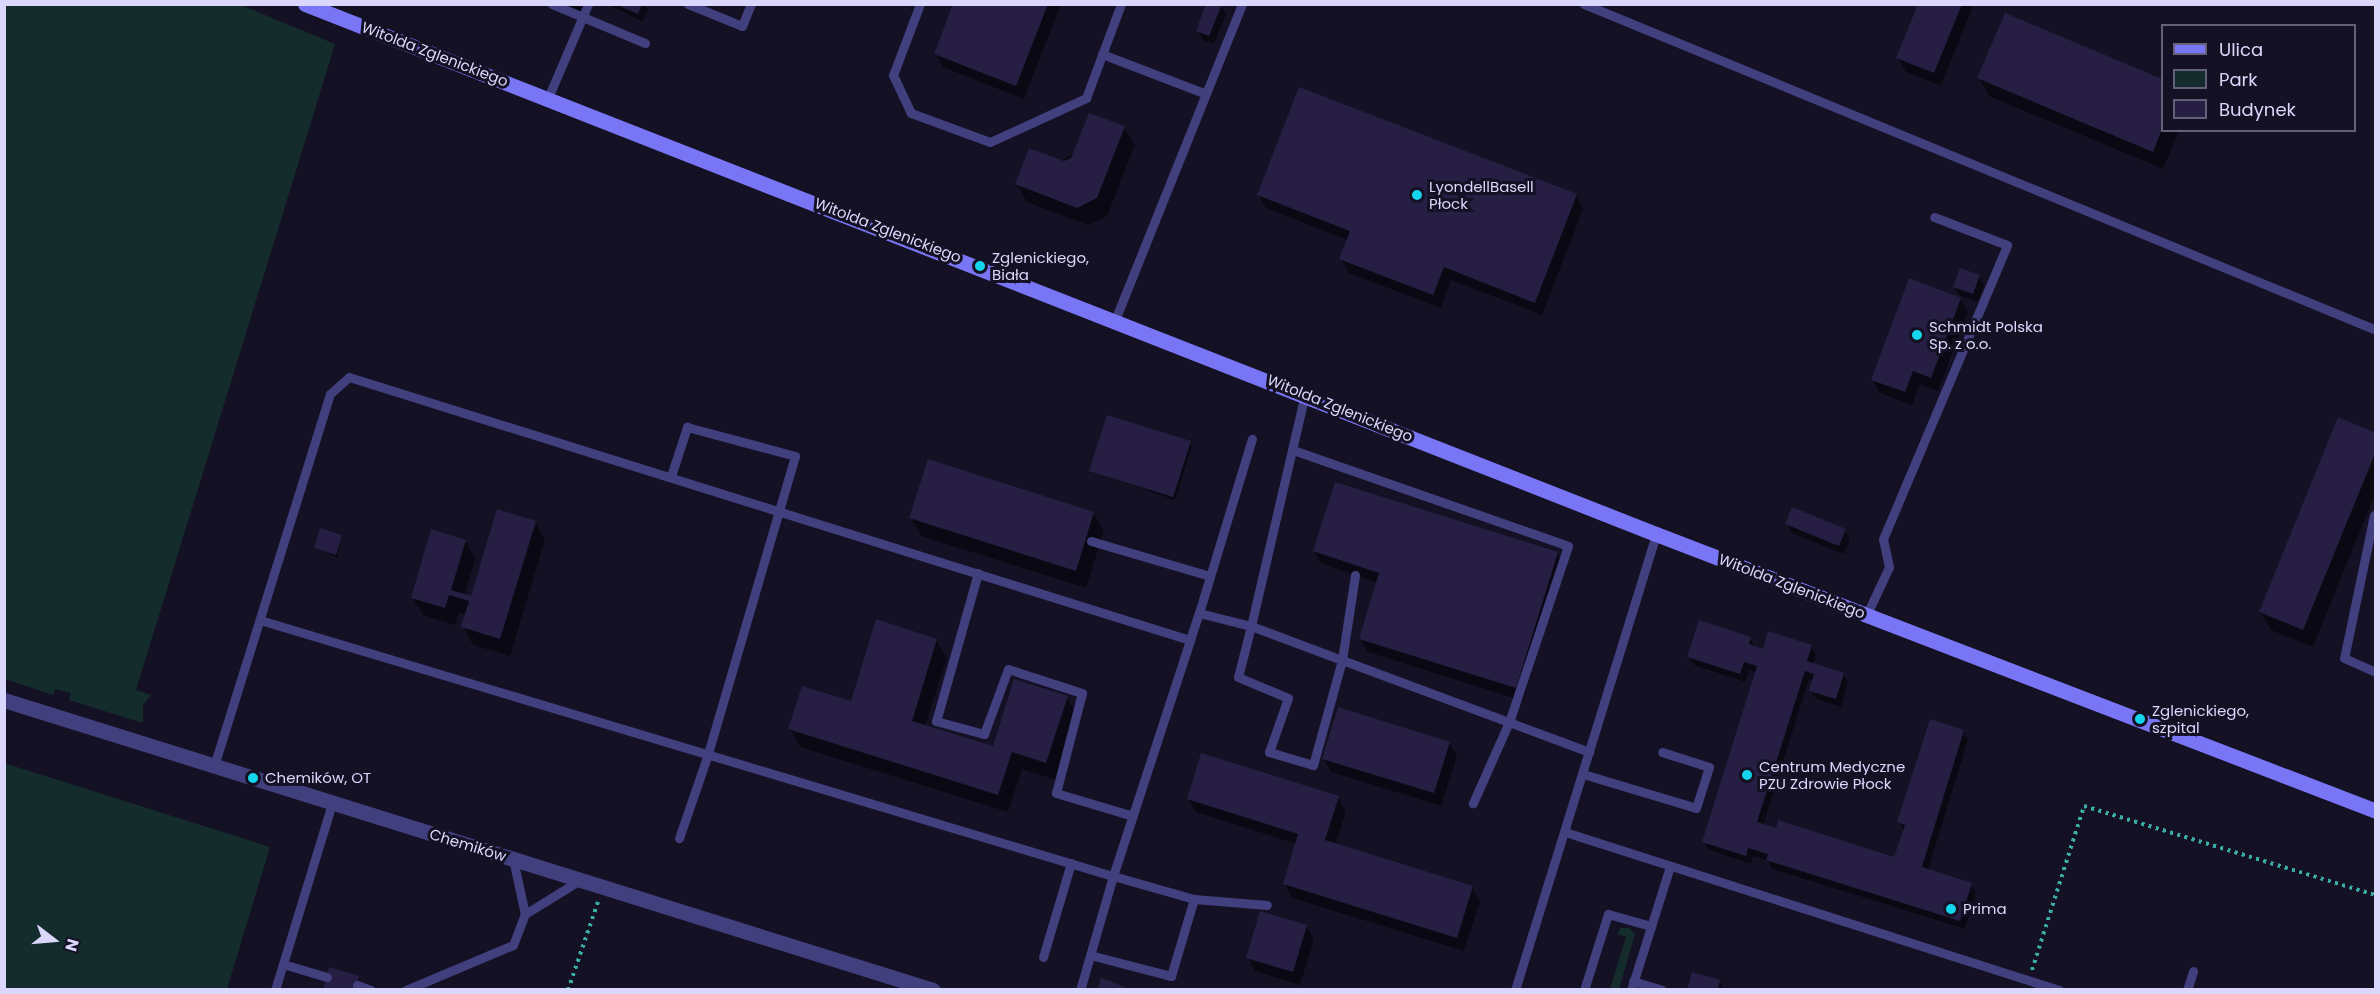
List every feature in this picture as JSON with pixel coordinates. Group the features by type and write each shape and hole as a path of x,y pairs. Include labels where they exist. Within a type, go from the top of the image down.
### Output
{"street":[{"name":"Witolda Zglenickiego","path":"305,4 1305,394 1656,534 2376,811"},
{"name":"Chemików","path":"4,700 933,990"}],"lane":[{"path":"552,4 645,43"},
{"path":"548,98 588,4"},
{"path":"688,4 742,26 751,4"},
{"path":"920,4 893,75 911,113 990,142 1086,99 1120,4"},
{"path":"1114,320 1242,4"},
{"path":"1584,4 2376,330"},
{"path":"1102,54 1206,94"},
{"path":"1867,614 1888,567 1883,539 2007,245 1934,217"},
{"path":"214,766 330,394 350,377 1190,640"},
{"path":"1305,394 1238,677 1288,698 1269,752 1313,765 1342,660 1355,575"},
{"path":"671,476 687,427 795,456 708,754 679,838"},
{"path":"1080,990 1113,876 1199,612 1252,439"},
{"path":"1293,450 1568,546 1509,722 1473,803"},
{"path":"2374,515 2344,658 2376,672"},
{"path":"1515,990 1656,534"},
{"path":"1091,541 1210,576"},
{"path":"978,573 936,721 984,734 1008,669 1082,693 1056,793 1132,816"},
{"path":"1199,612 1251,626 1589,752"},
{"path":"260,620 1194,899 1267,905"},
{"path":"1583,774 1696,808 1709,767 1662,752"},
{"path":"275,990 332,803"},
{"path":"1565,832 2059,990"},
{"path":"406,990 513,945 525,914 513,859"},
{"path":"1043,957 1071,863"},
{"path":"1662,990 1632,986 1670,866"},
{"path":"525,914 580,880"},
{"path":"1090,955 1171,976 1194,899"},
{"path":"1584,990 1608,914 1651,926"},
{"path":"283,964 327,976"},
{"path":"2187,990 2193,971"},
{"path":"357,985 370,990"}],"path":[{"path":"2029,979 2084,806 2376,895"},
{"path":"568,990 599,899"}],"green space":[{"path":"5,4 241,5 335,44 136,690 151,695 143,705 143,723 69,700 71,693 55,689 53,695 5,679"},
{"path":"4,763 270,847 227,989 5,989"},
{"path":"1621,928 1629,928 1635,934 1619,989 1610,989 1626,937 1617,934"}],"building":[{"path":"615,4 642,4 638,14"},
{"path":"953,4 1048,4 1016,86 934,54"},
{"path":"1206,4 1222,4 1209,36 1196,31"},
{"path":"1918,4 1962,4 1934,73 1896,58"},
{"path":"2005,13 2161,79 2161,132 2153,152 1977,78"},
{"name":"LyondellBasell Płock","path":"1299,87 1577,194 1535,303 1444,267 1433,295 1339,259 1350,231 1257,195"},
{"path":"1089,113 1125,126 1097,198 1077,208 1015,184 1029,148 1064,161 1071,158"},
{"path":"1960,268 1980,275 1973,294 1953,287"},
{"name":"Schmidt Polska Sp. z o.o.","path":"1909,278 1961,298 1931,378 1913,371 1905,392 1871,380"},
{"path":"1107,415 1191,441 1173,497 1089,471"},
{"path":"2338,417 2376,433 2376,451 2303,630 2259,612"},
{"path":"928,459 1094,512 1076,571 909,518"},
{"path":"1335,482 1558,552 1516,688 1359,639 1379,573 1313,551"},
{"path":"1792,507 1846,529 1839,546 1785,524"},
{"path":"497,509 536,521 500,639 461,627 469,601 449,595 445,608 411,598 431,529 466,540 451,590 471,596"},
{"path":"320,528 342,535 336,555 314,548"},
{"path":"876,619 937,639 912,721 993,746 1014,679 1068,696 1046,763 1012,752 998,795 788,729 802,686 851,701"},
{"name":"Centrum Medyczne PZU Zdrowie Płock","path":"1699,620 1751,637 1749,644 1763,649 1768,631 1812,645 1807,661 1844,673 1836,699 1809,691 1814,674 1805,671 1757,822 1776,828 1778,820 1894,857 1905,825 1897,822 1930,719 1964,730 1922,867 1972,883 1960,921 1766,860 1768,854 1748,848 1746,856 1702,842 1757,666 1744,662 1740,674 1687,657"},
{"path":"1338,707 1450,742 1434,793 1322,759"},
{"path":"1201,753 1339,796 1325,840 1473,886 1457,938 1283,884 1298,834 1187,799"},
{"path":"1260,911 1307,925 1293,972 1246,958"},
{"path":"329,967 359,976 355,990 323,990"},
{"path":"1692,972 1720,980 1718,990 1687,990"},
{"path":"1101,978 1113,982 1130,990 1097,990"}],"place":[{"name":"LyondellBasell Płock","path":"1417,195"},
{"name":"Zglenickiego, Biała","path":"980,266"},
{"name":"Schmidt Polska Sp. z o.o.","path":"1917,335"},
{"name":"Zglenickiego, szpital","path":"2140,719"},
{"name":"Centrum Medyczne PZU Zdrowie Płock","path":"1747,775"},
{"name":"Chemików, OT","path":"253,778"},
{"name":"Prima","path":"1951,909"}]}
